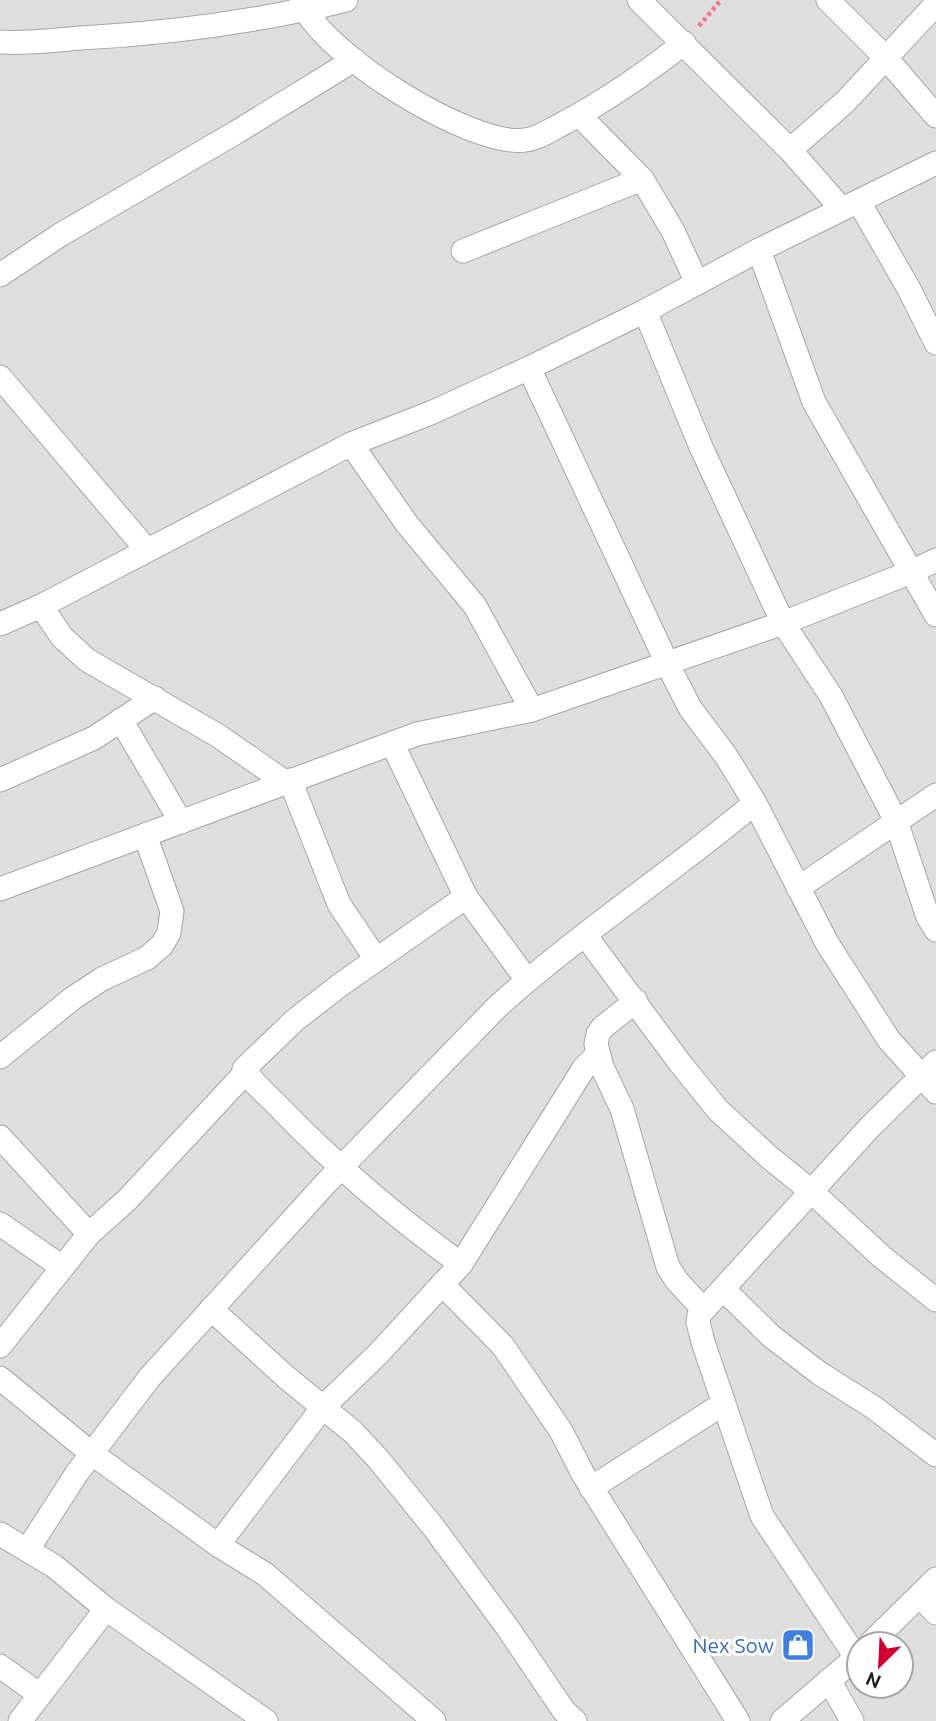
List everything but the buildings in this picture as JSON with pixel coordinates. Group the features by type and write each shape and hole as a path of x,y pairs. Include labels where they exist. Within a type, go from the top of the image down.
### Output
{"street":[{"path":"0,42 181,32 302,5 346,0"},
{"path":"639,0 790,150 850,205 909,289 936,343"},
{"path":"828,0 885,57 936,116"},
{"path":"302,5 332,41 403,96 446,118 489,135 514,141 528,140 579,116 629,85 684,43"},
{"path":"790,150 845,102 936,5"},
{"path":"0,275 60,235 354,60"},
{"path":"579,116 642,179 673,231 697,283"},
{"path":"0,624 41,606 351,444 433,412 528,368 936,163"},
{"path":"463,251 642,179"},
{"path":"759,250 814,402 936,615"},
{"path":"645,311 701,447 783,623 831,696 896,821 928,917 936,930"},
{"path":"528,368 690,708 709,731 755,803 827,943 889,1040 931,1077 869,1128 699,1315 699,1328 762,1516 846,1630"},
{"path":"0,377 146,549"},
{"path":"351,444 407,524 475,606 532,710"},
{"path":"0,889 417,734 532,710 783,623 936,560"},
{"path":"41,606 62,637 87,660 217,735 288,781 339,904 376,959"},
{"path":"0,780 94,738 155,698"},
{"path":"121,720 181,822"},
{"path":"392,743 466,897 527,980"},
{"path":"798,888 936,795"},
{"path":"28,1549 91,1453 150,1377 342,1167 498,1006 527,980 704,846 755,803"},
{"path":"0,1057 74,998 102,979 147,958 162,945 169,933 172,911 145,835"},
{"path":"0,1346 89,1234 127,1200 246,1072 246,1066 295,1020 376,959 466,897"},
{"path":"585,935 718,1110 882,1256 936,1300"},
{"path":"636,1002 602,1028 598,1034 598,1055 622,1109 668,1267 703,1309"},
{"path":"218,1545 323,1408 379,1354 461,1264 584,1068 598,1055"},
{"path":"246,1072 342,1167 392,1212 461,1264"},
{"path":"0,1137 89,1234"},
{"path":"0,1224 62,1267"},
{"path":"442,1284 503,1346 561,1431 591,1488 738,1721"},
{"path":"723,1289 771,1336 936,1455"},
{"path":"211,1309 353,1432 418,1509 507,1628 564,1711 575,1721"},
{"path":"0,1378 91,1453 218,1545 265,1574 433,1721"},
{"path":"591,1488 723,1404"},
{"path":"0,1534 54,1566 106,1609 266,1721"},
{"path":"885,1630 928,1588 936,1613"},
{"path":"20,1721 106,1609"},
{"path":"0,1667 40,1695"},
{"path":"782,1721 845,1667"},
{"path":"830,1680 852,1721"}],"path":[{"path":"684,43 721,0"}],"shaded area":[{"path":"0,0 936,0 936,1721 0,1721"}],"place":[{"name":"Nex Sow","path":"798,1645"}]}
